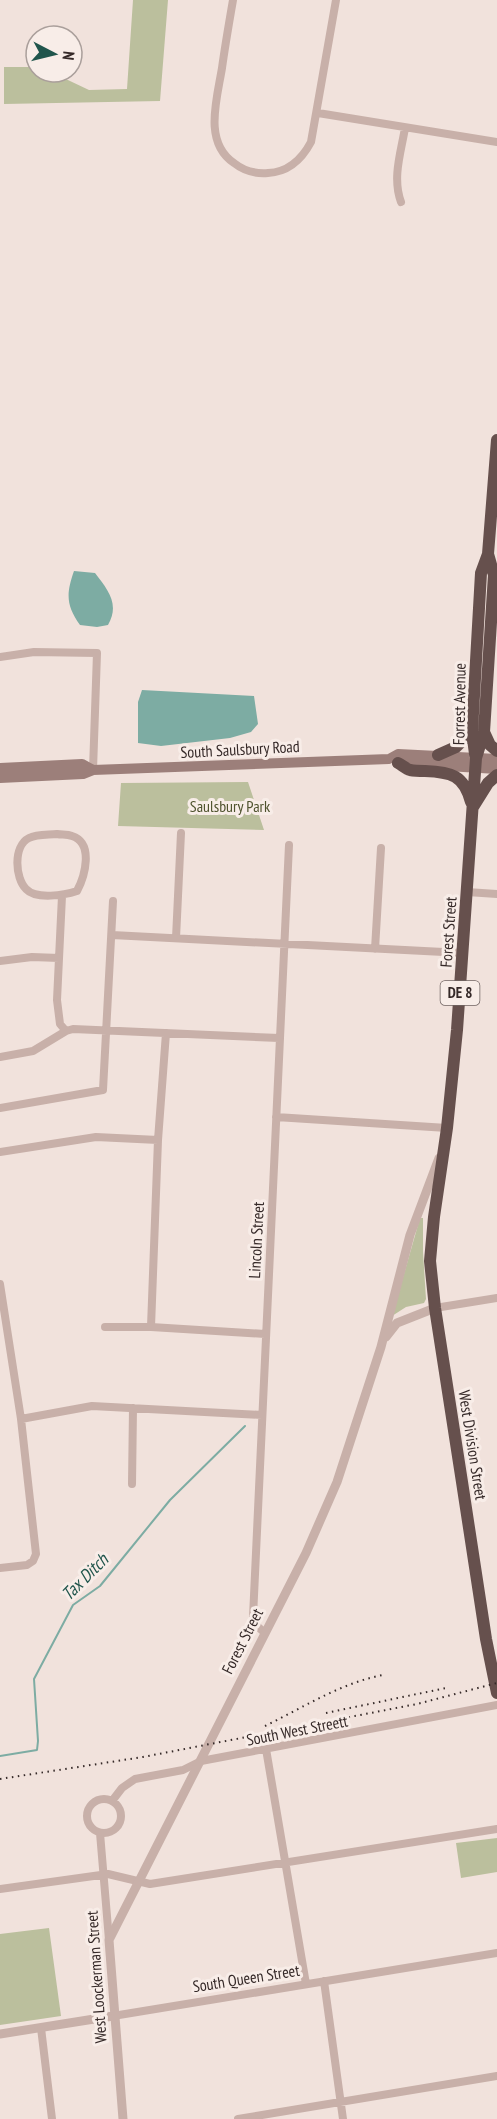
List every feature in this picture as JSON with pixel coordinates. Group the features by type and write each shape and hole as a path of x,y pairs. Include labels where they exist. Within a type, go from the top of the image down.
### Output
{"highway":[{"name":"Forrest Avenue","path":"475,762 494,575 497,440"},
{"path":"438,755 456,747 478,732 497,751"},
{"path":"393,761 411,770 452,774 465,787 472,808"},
{"name":"Forest Street","path":"435,1308 430,1261 447,1128 463,953 475,762"},
{"path":"472,808 492,778 497,775"},
{"name":"West Division Street","path":"435,1308 483,1619 497,1693"}],"main road":[{"name":"South Saulsbury Road","path":"393,761 398,754 438,755 475,762"},
{"path":"475,762 497,759"},
{"name":"South Saulsbury Road","path":"0,778 83,774 93,770 393,761 475,762"},
{"path":"475,762 497,769"},
{"name":"South Saulsbury Road","path":"0,768 82,764 93,770"}],"street":[{"path":"233,0 214,114 214,130 216,140 228,159 247,171 258,172 280,171 299,160 311,142 336,0"},
{"path":"318,112 497,142"},
{"path":"401,202 397,191 397,181 405,128"},
{"path":"0,657 33,652 97,653 93,770"},
{"path":"176,938 181,833"},
{"path":"38,835 71,835 78,839 84,847 83,880 76,891 62,896 40,895 26,889 19,876 17,864 21,844 28,838 38,835"},
{"name":"Lincoln Street","path":"265,1633 257,1626 253,1617 289,845"},
{"path":"375,949 381,848"},
{"path":"467,892 497,894"},
{"path":"62,896 57,1000 60,1024 66,1031"},
{"path":"0,1108 104,1090 113,900"},
{"path":"112,935 463,953"},
{"path":"0,961 32,957 59,958"},
{"path":"0,1058 33,1051 73,1029 279,1038"},
{"path":"151,1327 158,1140 166,1033"},
{"path":"276,1117 447,1128"},
{"path":"0,1152 96,1137 158,1140"},
{"name":"Forest Street","path":"109,1940 306,1552 338,1482 381,1347 410,1235 444,1145"},
{"path":"0,1284 21,1419 36,1554 33,1561 27,1565 0,1568"},
{"path":"435,1308 497,1298"},
{"name":"Forest Street","path":"381,1347 387,1334 397,1323 435,1308"},
{"path":"105,1327 151,1327 265,1334"},
{"path":"21,1419 92,1406 262,1414"},
{"path":"132,1484 133,1408"},
{"name":"South West Streett","path":"111,1801 122,1788 135,1779 183,1770 201,1761 497,1705"},
{"path":"266,1749 306,1984"},
{"path":"103,1799 111,1801 118,1808 120,1820 113,1830 100,1833 91,1827 87,1813 95,1802 103,1799"},
{"path":"0,1889 108,1874 150,1884 286,1864 497,1828"},
{"name":"West Loockerman Street","path":"100,1833 123,2119"},
{"name":"South Queen Street","path":"0,2034 497,1953"},
{"path":"324,1981 343,2119"},
{"path":"41,2028 52,2119"},
{"path":"238,2119 497,2076"}],"green space":[{"path":"133,0 168,0 160,101 4,104 4,67 24,67 24,84 76,84 89,90 127,89"},
{"name":"Saulsbury Park","path":"248,782 264,830 118,826 121,783"},
{"path":"420,1218 423,1218 426,1299 424,1303 406,1307 392,1316"},
{"path":"497,1838 497,1872 461,1878 456,1843"},
{"path":"49,1928 61,2016 0,2025 0,1934"}],"water":[{"path":"74,571 95,573 104,585 113,604 108,625 97,627 80,625 75,618 69,599"},
{"path":"142,690 254,696 258,724 251,732 230,738 161,746 138,743 138,702"}],"waterway":[{"name":"Tax Ditch","path":"0,1756 37,1750 34,1679 73,1605 100,1586 170,1500 245,1426"}],"railway":[{"path":"265,1726 337,1690 383,1675"},
{"path":"0,1779 143,1757 417,1704 497,1683"},
{"path":"326,1713 446,1688"}]}
